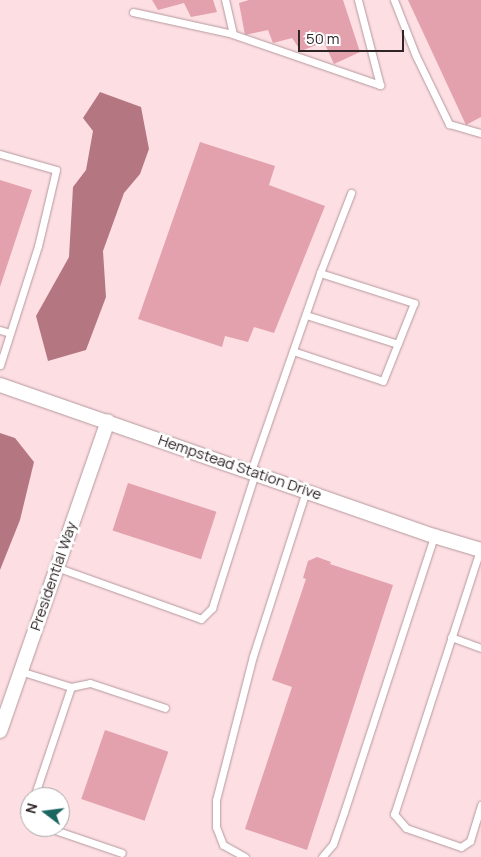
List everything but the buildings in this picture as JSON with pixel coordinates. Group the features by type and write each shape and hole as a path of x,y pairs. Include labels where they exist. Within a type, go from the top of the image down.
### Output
{"street":[{"name":"Hempstead Station Drive","path":"0,385 434,536 481,549"},
{"name":"Presidential Way","path":"0,731 108,421"}],"lane":[{"path":"225,0 232,34"},
{"path":"132,12 232,34 380,85 358,0"},
{"path":"394,0 416,56 448,124 480,133"},
{"path":"0,154 56,170 38,246 0,365"},
{"path":"56,567 201,620 212,608 253,472 293,351 320,273 351,193"},
{"path":"293,351 383,381 414,303 320,273"},
{"path":"306,315 398,344"},
{"path":"0,330 10,333"},
{"path":"245,857 223,845 216,826 216,800 253,656 306,491"},
{"path":"322,857 333,844 434,536"},
{"path":"481,549 394,814 406,828 462,847 470,841 481,805"},
{"path":"451,637 481,648"},
{"path":"20,671 70,687 90,683 165,708"},
{"path":"37,787 70,687"},
{"path":"70,835 122,853"}],"shaded area":[{"path":"100,92 141,107 149,149 140,174 124,193 103,251 106,297 86,350 48,361 36,316 69,257 73,187 86,170 93,131 83,118"},
{"path":"0,433 15,438 34,462 20,520 0,570"}]}
